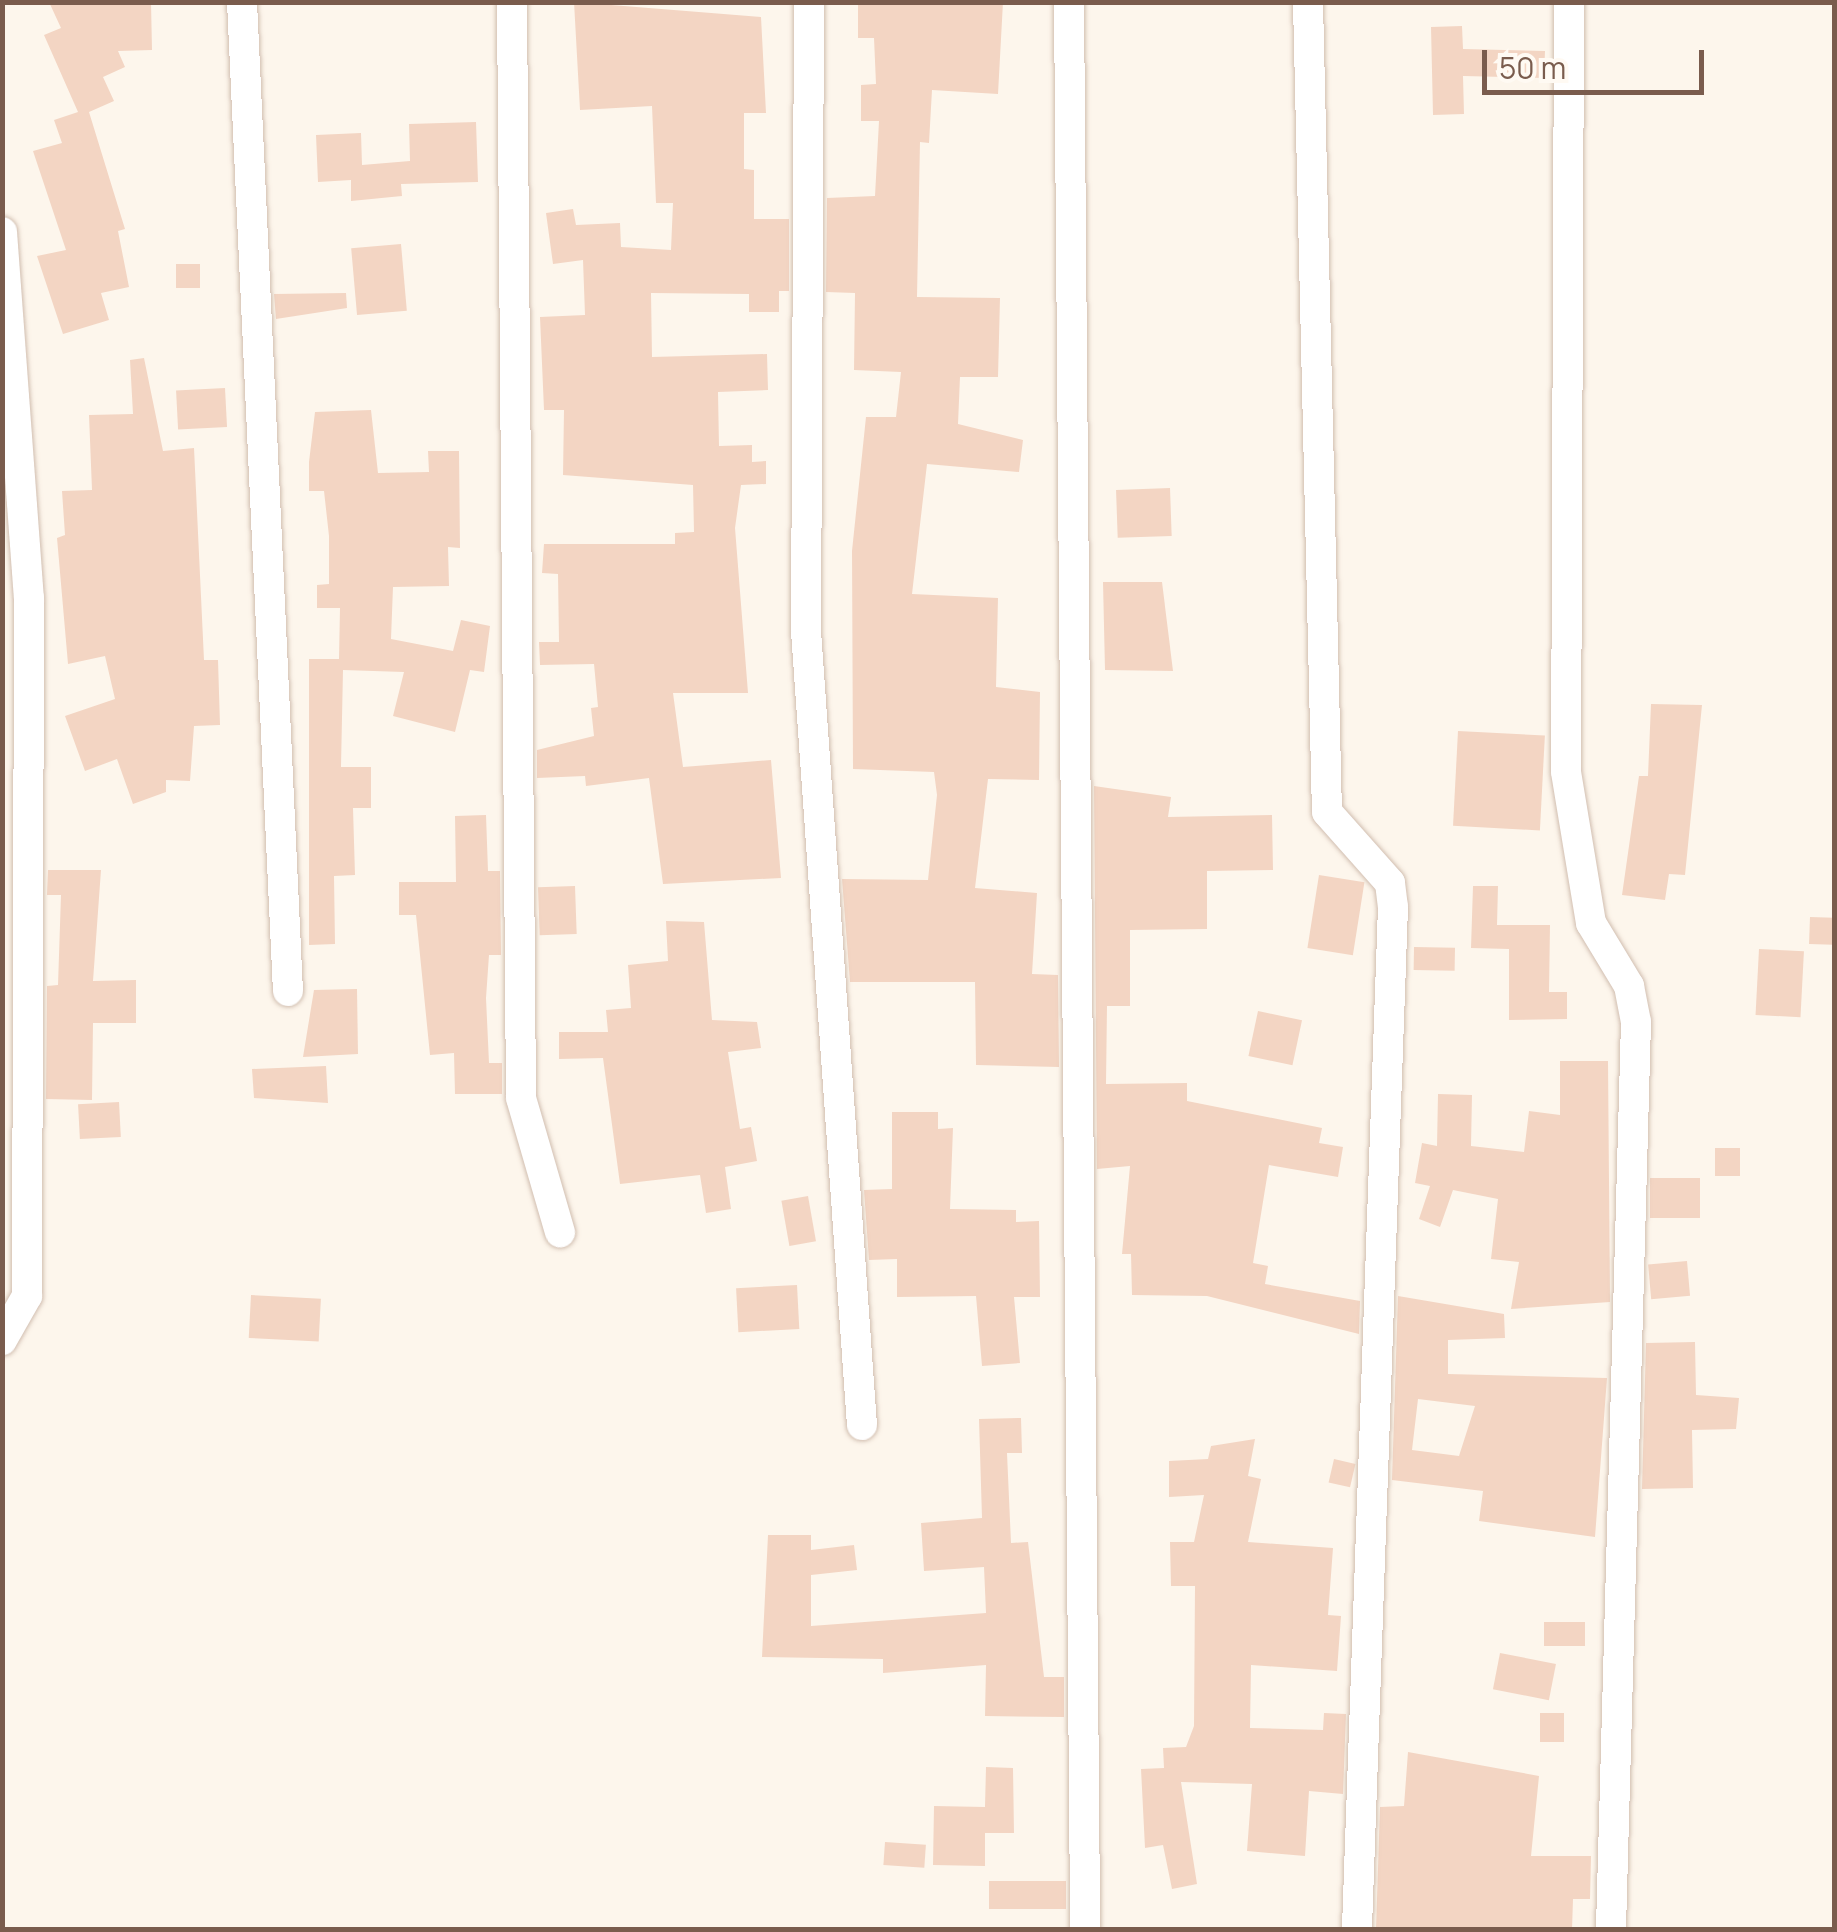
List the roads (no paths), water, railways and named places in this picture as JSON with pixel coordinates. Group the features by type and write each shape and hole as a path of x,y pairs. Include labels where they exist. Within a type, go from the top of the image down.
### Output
{"street":[{"path":"242,2 288,991"},
{"path":"512,2 521,1098 560,1232"},
{"path":"809,2 806,631 862,1426"},
{"path":"1069,2 1085,1930"},
{"path":"1308,2 1326,812 1390,884 1393,907 1358,1930"},
{"path":"1570,2 1566,772 1591,923 1629,986 1636,1022 1611,1930"},
{"path":"2,232 29,598 15,1022 15,1254 26,1296 2,1340"}]}
